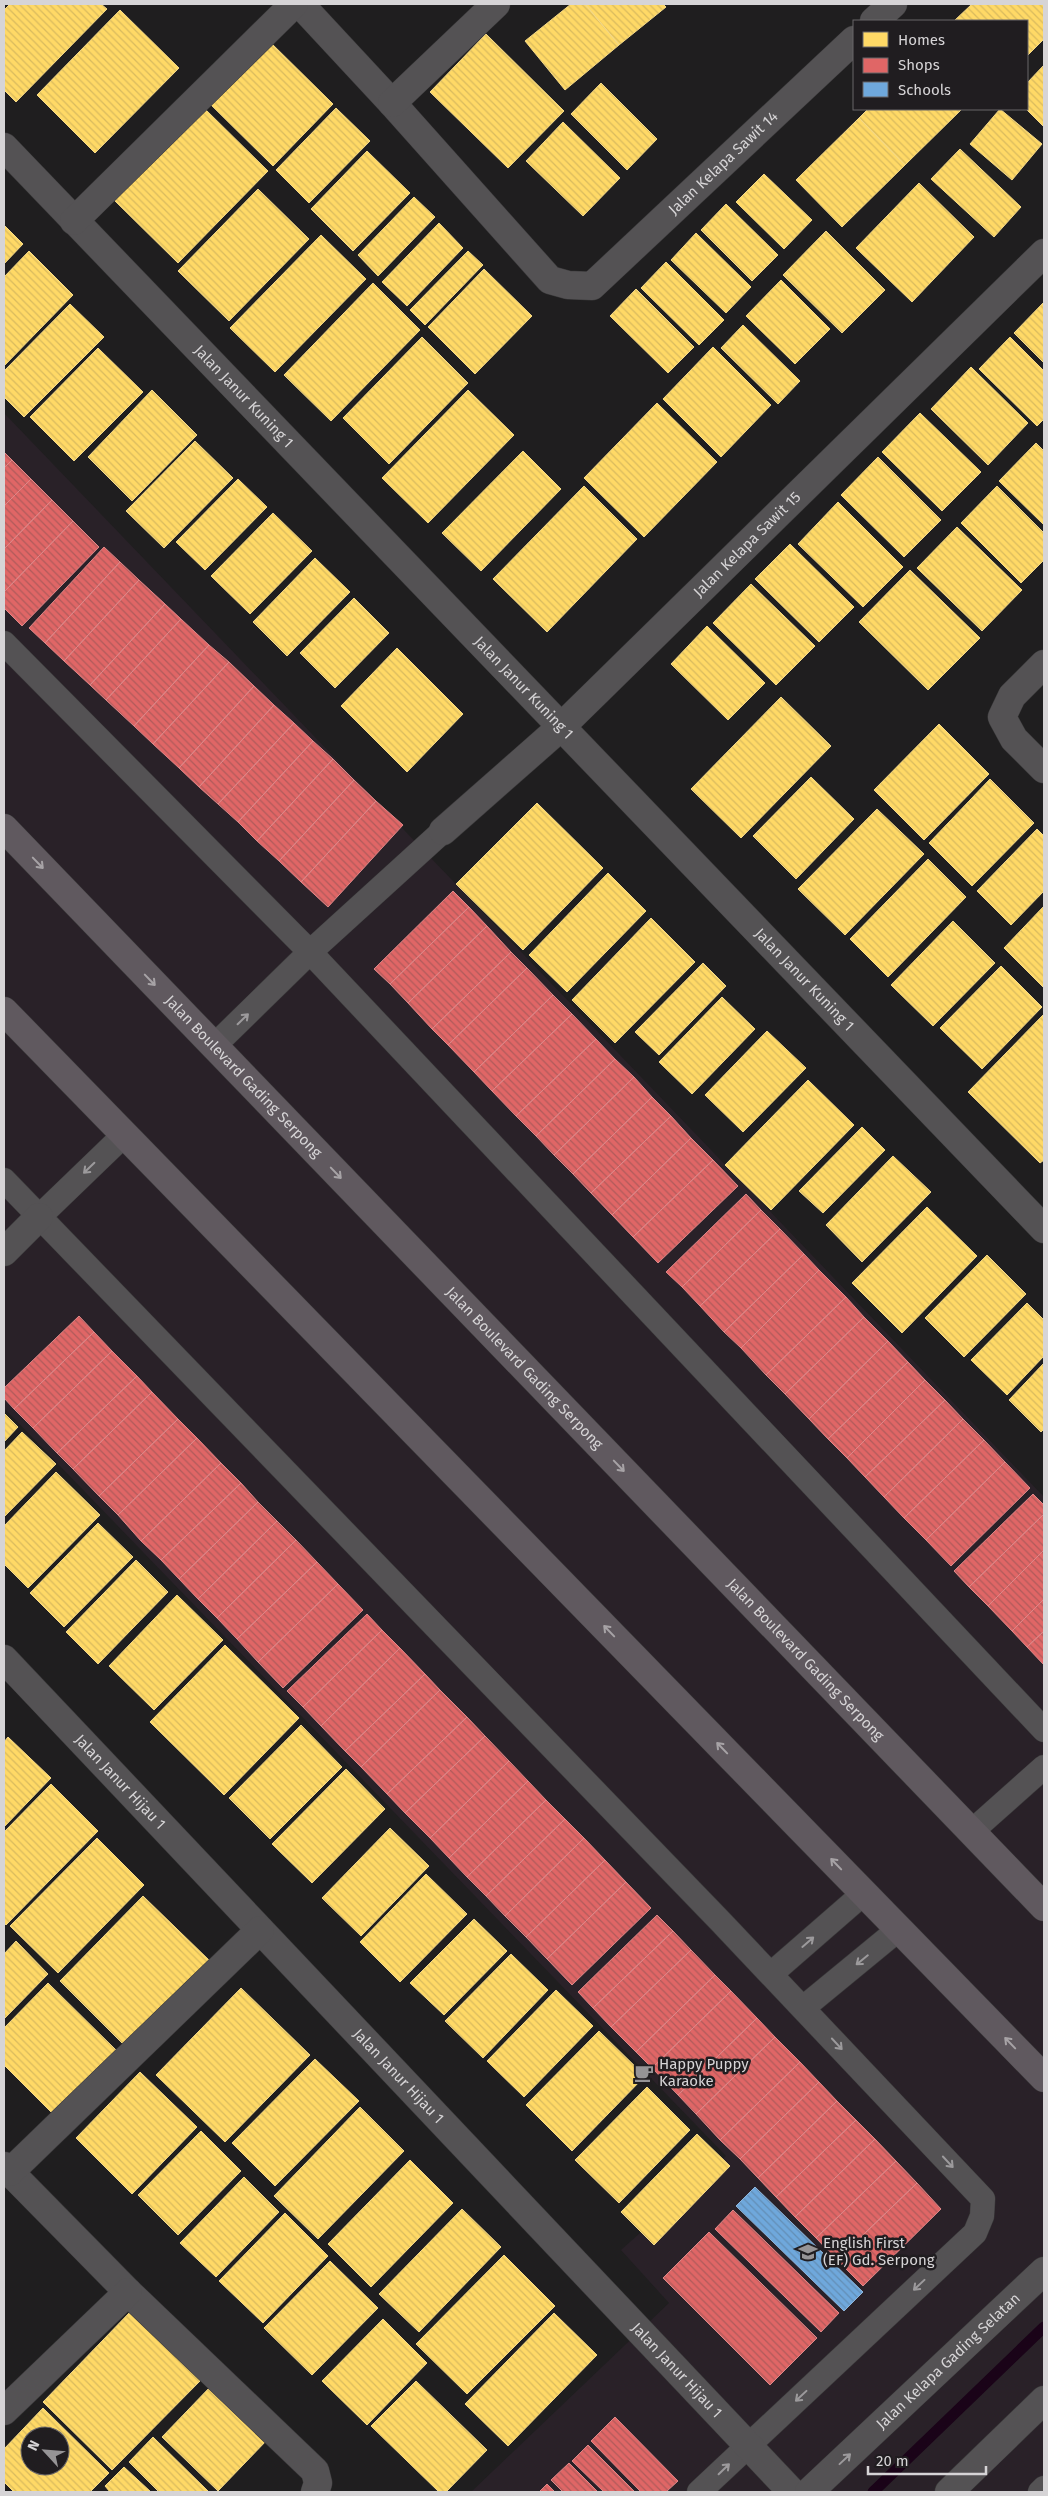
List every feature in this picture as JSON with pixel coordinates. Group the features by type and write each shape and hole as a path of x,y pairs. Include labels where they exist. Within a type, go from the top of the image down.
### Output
{"main road":[{"name":"Jalan Boulevard Gading Serpong","path":"8,836 214,1046 1044,1907"},
{"path":"4,1012 1044,2078"}],"street":[{"path":"74,221 294,4"},
{"path":"300,4 392,103 496,4"},
{"path":"875,20 893,4"},
{"name":"Jalan Kelapa Sawit 14","path":"392,103 550,280 568,285 592,286 853,41"},
{"name":"Jalan Janur Kuning 1","path":"4,147 1044,1229"},
{"name":"Jalan Kelapa Sawit 15","path":"443,831 561,727 1044,253"},
{"path":"1044,664 1012,696 1002,716 1014,739 1044,769"},
{"path":"4,1252 40,1217"},
{"name":"Jalan Janur Hijau 1","path":"4,1659 792,2492"},
{"path":"260,1930 7,2169 128,2292 315,2471 318,2483 315,2492"},
{"name":"Jalan Kelapa Gading Selatan","path":"809,2492 1044,2271"},
{"path":"4,2411 128,2292"},
{"path":"948,2492 1044,2400"}],"lane":[{"path":"4,642 310,952 1039,1725"},
{"path":"214,1046 310,952 443,831"},
{"path":"40,1217 124,1135"},
{"path":"4,1180 771,1974 983,2199 982,2216 975,2234 699,2492"},
{"path":"971,1832 1044,1767"},
{"path":"771,1974 864,1893"},
{"path":"803,2008 899,1929"},
{"path":"1040,2492 1044,2488"}],"shaded area":[{"path":"4,413 1044,1497 1044,2492 471,2492 669,2303 621,2250 726,2156 4,1408"}],"building: Homes":[{"path":"10,4 101,4 107,9 16,102 4,90 4,10"},
{"path":"571,4 585,4 619,45 565,90 525,41"},
{"path":"585,4 663,4 666,7 619,45"},
{"path":"972,4 1044,4 1044,39 1028,55 1028,20 955,20"},
{"path":"120,10 179,68 95,153 37,95"},
{"path":"486,34 564,111 508,168 430,92"},
{"path":"265,37 333,104 273,166 205,99"},
{"path":"1044,65 1044,127 1027,110 1028,82"},
{"path":"601,83 657,139 627,170 571,114"},
{"path":"203,107 268,171 178,263 113,199"},
{"path":"336,108 370,141 309,203 276,170"},
{"path":"867,110 961,110 905,165 859,118"},
{"path":"999,110 1001,110 1042,144 1012,180 970,144"},
{"path":"859,118 905,165 842,227 796,180"},
{"path":"563,122 620,178 583,216 526,161"},
{"path":"960,149 1021,207 994,237 931,179"},
{"path":"367,151 410,193 353,251 311,209"},
{"path":"764,174 812,220 784,249 736,202"},
{"path":"919,183 974,237 912,302 856,248"},
{"path":"258,189 309,239 229,321 178,271"},
{"path":"414,197 435,217 378,276 358,255"},
{"path":"726,204 778,255 752,281 701,230"},
{"path":"439,223 463,248 407,306 382,282"},
{"path":"4,225 23,244 4,264"},
{"path":"826,231 885,290 842,333 783,275"},
{"path":"696,233 751,287 726,313 671,260"},
{"path":"321,235 366,279 275,372 230,328"},
{"path":"29,251 73,295 4,366 4,277"},
{"path":"468,251 483,265 425,325 410,310"},
{"path":"666,262 724,320 699,345 641,288"},
{"path":"484,269 532,316 475,374 428,327"},
{"path":"781,280 830,329 795,364 746,316"},
{"path":"373,283 420,330 331,421 284,375"},
{"path":"636,289 694,347 668,373 610,316"},
{"path":"1044,302 1044,363 1014,333"},
{"path":"70,304 104,337 24,417 4,397 4,371"},
{"path":"743,325 800,381 778,404 721,348"},
{"path":"422,337 468,383 389,464 343,418"},
{"path":"1010,337 1044,371 1044,419 1037,426 979,369"},
{"path":"713,347 771,405 721,457 663,399"},
{"path":"98,348 143,392 74,461 30,417"},
{"path":"971,367 1028,423 988,465 931,409"},
{"path":"152,390 197,435 132,501 88,457"},
{"path":"468,390 514,435 428,523 382,478"},
{"path":"657,403 717,462 644,537 584,478"},
{"path":"920,413 981,472 942,511 882,452"},
{"path":"195,441 233,478 164,548 126,511"},
{"path":"1036,443 1044,451 1044,525 999,481"},
{"path":"523,451 561,489 481,571 442,533"},
{"path":"878,457 941,520 904,557 841,495"},
{"path":"238,479 267,507 205,570 176,542"},
{"path":"584,486 637,539 547,632 493,579"},
{"path":"997,486 1044,533 1044,560 1021,583 961,523"},
{"path":"838,502 903,567 863,607 798,544"},
{"path":"273,513 312,551 250,614 211,576"},
{"path":"957,527 1022,590 982,631 917,568"},
{"path":"790,544 854,607 819,642 755,579"},
{"path":"315,558 350,592 287,656 253,622"},
{"path":"910,570 980,638 928,690 859,622"},
{"path":"751,584 815,646 776,685 713,623"},
{"path":"354,598 389,633 335,688 300,653"},
{"path":"707,626 765,683 728,720 671,664"},
{"path":"397,648 463,714 407,772 341,706"},
{"path":"781,697 831,746 741,838 691,789"},
{"path":"939,724 989,774 924,840 874,790"},
{"path":"811,777 854,819 796,879 753,836"},
{"path":"990,779 1034,823 972,886 929,843"},
{"path":"537,803 603,868 523,950 456,884"},
{"path":"877,809 924,854 845,935 798,889"},
{"path":"1037,829 1044,836 1044,891 1011,925 977,891"},
{"path":"928,859 966,897 888,977 850,939"},
{"path":"608,873 646,911 567,992 529,955"},
{"path":"1044,906 1044,986 1043,987 1004,948"},
{"path":"651,918 695,962 615,1043 572,1000"},
{"path":"953,921 995,963 933,1026 891,985"},
{"path":"703,963 726,986 659,1055 635,1032"},
{"path":"1001,966 1042,1007 982,1069 940,1028"},
{"path":"722,997 755,1029 692,1094 659,1062"},
{"path":"1044,1014 1044,1160 1040,1163 968,1092"},
{"path":"767,1031 806,1068 743,1132 705,1095"},
{"path":"808,1080 854,1125 771,1210 725,1165"},
{"path":"862,1127 885,1150 823,1213 799,1191"},
{"path":"893,1156 931,1192 862,1262 826,1225"},
{"path":"927,1207 977,1256 902,1333 852,1283"},
{"path":"987,1255 1026,1294 964,1357 925,1318"},
{"path":"1027,1303 1044,1320 1044,1356 1007,1395 971,1360"},
{"path":"1044,1363 1044,1429 1041,1432 1009,1400"},
{"path":"4,1413 18,1427 4,1442"},
{"path":"22,1432 56,1464 4,1517 4,1451"},
{"path":"56,1472 100,1515 28,1588 4,1564 4,1526"},
{"path":"98,1523 133,1557 64,1627 30,1593"},
{"path":"136,1560 168,1592 98,1664 66,1632"},
{"path":"177,1595 223,1640 154,1710 109,1666"},
{"path":"225,1645 299,1718 224,1795 150,1722"},
{"path":"301,1725 342,1767 270,1839 229,1798"},
{"path":"8,1737 51,1778 4,1827 4,1742"},
{"path":"346,1769 385,1809 312,1883 272,1844"},
{"path":"51,1784 98,1831 6,1925 4,1923 4,1832"},
{"path":"390,1828 429,1866 361,1936 322,1898"},
{"path":"97,1838 144,1885 58,1973 10,1926"},
{"path":"426,1874 467,1914 400,1982 360,1942"},
{"path":"143,1896 211,1962 127,2048 60,1981"},
{"path":"474,1919 507,1951 444,2015 410,1983"},
{"path":"16,1941 48,1974 4,2019 4,1954"},
{"path":"511,1954 548,1990 483,2058 445,2021"},
{"path":"48,1983 116,2050 53,2114 4,2065 4,2028"},
{"path":"241,1988 310,2055 225,2142 156,2075"},
{"path":"556,1990 593,2026 524,2097 487,2061"},
{"path":"599,2031 645,2076 572,2151 526,2105"},
{"path":"315,2059 359,2101 275,2186 232,2143"},
{"path":"140,2072 197,2127 132,2194 76,2138"},
{"path":"647,2087 690,2130 619,2203 575,2160"},
{"path":"360,2107 404,2151 318,2239 274,2196"},
{"path":"201,2131 241,2171 178,2235 138,2195"},
{"path":"697,2134 730,2166 654,2245 621,2212"},
{"path":"410,2160 453,2203 371,2287 328,2244"},
{"path":"244,2177 279,2212 216,2277 180,2243"},
{"path":"462,2209 501,2247 419,2332 379,2294"},
{"path":"285,2213 328,2256 263,2323 219,2281"},
{"path":"504,2255 555,2306 467,2394 416,2344"},
{"path":"330,2261 378,2308 312,2375 264,2328"},
{"path":"132,2310 202,2379 112,2470 70,2429 70,2426 67,2426 43,2402"},
{"path":"554,2313 597,2355 508,2446 465,2404"},
{"path":"383,2319 427,2363 367,2425 322,2381"},
{"path":"416,2381 487,2450 446,2492 439,2492 371,2426"},
{"path":"212,2385 268,2439 218,2491 162,2437"},
{"path":"43,2408 61,2426 26,2426"},
{"path":"20,2432 20,2476 70,2476 70,2435 109,2473 90,2492 14,2492 4,2482 4,2449"},
{"path":"153,2437 209,2492 159,2492 129,2462"},
{"path":"124,2467 151,2492 110,2492 105,2486"}],"building: Shops":[{"path":"4,452 12,460 4,468"},
{"path":"12,460 31,479 4,506 4,468"},
{"path":"31,479 52,500 4,549 4,506"},
{"path":"52,500 73,521 4,592 4,549"},
{"path":"73,521 99,547 22,626 4,608 4,592"},
{"path":"104,547 120,562 45,643 29,628"},
{"path":"120,562 139,580 64,661 45,643"},
{"path":"139,580 165,604 90,685 64,661"},
{"path":"165,604 181,619 106,700 90,685"},
{"path":"181,619 209,645 134,726 106,700"},
{"path":"209,645 229,662 153,744 134,726"},
{"path":"229,662 254,686 179,768 153,744"},
{"path":"254,686 274,705 199,787 179,768"},
{"path":"274,705 294,723 218,804 199,787"},
{"path":"294,723 313,741 238,822 218,804"},
{"path":"313,741 333,759 257,841 238,822"},
{"path":"333,759 354,780 279,861 257,841"},
{"path":"354,780 376,801 301,882 279,861"},
{"path":"376,801 403,825 328,907 301,882"},
{"path":"453,891 469,907 390,984 374,969"},
{"path":"469,907 487,926 408,1003 390,984"},
{"path":"487,926 511,952 432,1029 408,1003"},
{"path":"511,952 527,968 448,1045 432,1029"},
{"path":"527,968 553,995 474,1072 448,1045"},
{"path":"553,995 572,1014 492,1091 474,1072"},
{"path":"572,1014 596,1039 516,1116 492,1091"},
{"path":"596,1039 615,1059 536,1136 516,1116"},
{"path":"615,1059 634,1077 554,1155 536,1136"},
{"path":"634,1077 652,1097 573,1174 554,1155"},
{"path":"652,1097 671,1116 591,1193 573,1174"},
{"path":"671,1116 691,1138 612,1215 591,1193"},
{"path":"691,1138 713,1160 633,1237 612,1215"},
{"path":"713,1160 738,1186 658,1263 633,1237"},
{"path":"746,1194 761,1210 682,1287 666,1272"},
{"path":"761,1210 780,1229 700,1306 682,1287"},
{"path":"780,1229 804,1254 724,1332 700,1306"},
{"path":"804,1254 819,1270 741,1348 724,1332"},
{"path":"819,1270 846,1297 766,1375 741,1348"},
{"path":"846,1297 864,1317 785,1394 766,1375"},
{"path":"79,1316 94,1332 14,1409 4,1398 4,1388"},
{"path":"864,1317 888,1341 809,1419 785,1394"},
{"path":"94,1332 112,1351 33,1428 14,1409"},
{"path":"888,1341 908,1362 828,1439 809,1419"},
{"path":"112,1351 137,1376 57,1453 33,1428"},
{"path":"908,1362 925,1380 847,1458 828,1439"},
{"path":"137,1376 152,1392 73,1469 57,1453"},
{"path":"925,1380 945,1400 865,1477 847,1458"},
{"path":"152,1392 178,1419 99,1496 73,1469"},
{"path":"945,1400 963,1419 884,1497 865,1477"},
{"path":"178,1419 197,1438 118,1515 99,1496"},
{"path":"963,1419 984,1440 904,1518 884,1497"},
{"path":"197,1438 221,1463 141,1541 118,1515"},
{"path":"984,1440 1005,1462 926,1540 904,1518"},
{"path":"1005,1462 1030,1488 951,1566 926,1540"},
{"path":"221,1463 241,1483 161,1560 141,1541"},
{"path":"241,1483 258,1502 179,1579 161,1560"},
{"path":"1033,1494 1044,1505 1044,1514 969,1587 954,1571"},
{"path":"258,1502 277,1521 198,1599 179,1579"},
{"path":"1044,1514 1044,1550 988,1606 969,1587"},
{"path":"277,1521 296,1540 217,1618 198,1599"},
{"path":"296,1540 317,1562 237,1639 217,1618"},
{"path":"1044,1550 1044,1599 1012,1631 988,1606"},
{"path":"317,1562 338,1584 258,1662 237,1639"},
{"path":"338,1584 363,1610 283,1688 258,1662"},
{"path":"1044,1599 1044,1631 1027,1647 1012,1631"},
{"path":"367,1614 382,1630 303,1707 287,1691"},
{"path":"382,1630 400,1648 321,1726 303,1707"},
{"path":"1044,1631 1044,1665 1027,1647"},
{"path":"400,1648 425,1674 345,1751 321,1726"},
{"path":"425,1674 440,1690 361,1767 345,1751"},
{"path":"440,1690 467,1717 387,1794 361,1767"},
{"path":"467,1717 485,1736 405,1813 387,1794"},
{"path":"485,1736 509,1761 430,1838 405,1813"},
{"path":"509,1761 528,1781 449,1858 430,1838"},
{"path":"528,1781 546,1800 467,1877 449,1858"},
{"path":"546,1800 565,1819 486,1896 467,1877"},
{"path":"565,1819 584,1838 505,1916 486,1896"},
{"path":"584,1838 605,1860 526,1937 505,1916"},
{"path":"605,1860 626,1882 547,1959 526,1937"},
{"path":"626,1882 651,1908 572,1985 547,1959"},
{"path":"657,1915 673,1931 593,2008 578,1992"},
{"path":"673,1931 691,1950 611,2027 593,2008"},
{"path":"691,1950 715,1975 636,2052 611,2027"},
{"path":"715,1975 731,1991 652,2068 636,2052"},
{"path":"731,1991 757,2018 678,2095 652,2068"},
{"path":"757,2018 775,2037 696,2114 678,2095"},
{"path":"775,2037 800,2062 720,2140 696,2114"},
{"path":"800,2062 819,2082 740,2159 720,2140"},
{"path":"819,2082 837,2101 758,2178 740,2159"},
{"path":"837,2101 856,2120 776,2197 758,2178"},
{"path":"856,2120 875,2139 795,2217 776,2197"},
{"path":"875,2139 896,2161 816,2238 795,2217"},
{"path":"896,2161 917,2183 837,2260 816,2238"},
{"path":"917,2183 941,2209 863,2286 837,2260"},
{"path":"733,2210 839,2313 821,2332 715,2229"},
{"path":"709,2232 817,2338 770,2385 663,2278"},
{"path":"615,2417 678,2481 666,2492 641,2492 591,2441"},
{"path":"588,2445 635,2492 604,2492 572,2461"},
{"path":"569,2463 598,2492 563,2492 551,2480"},
{"path":"547,2484 555,2492 539,2492"}],"building: Schools":[{"path":"755,2187 863,2292 844,2311 736,2206"}],"waterway":[{"path":"873,2492 1044,2327"}],"place":[{"name":"Happy Puppy Karaoke","path":"644,2073"},
{"name":"English First (EF) Gd. Serpong","path":"808,2252"}]}
